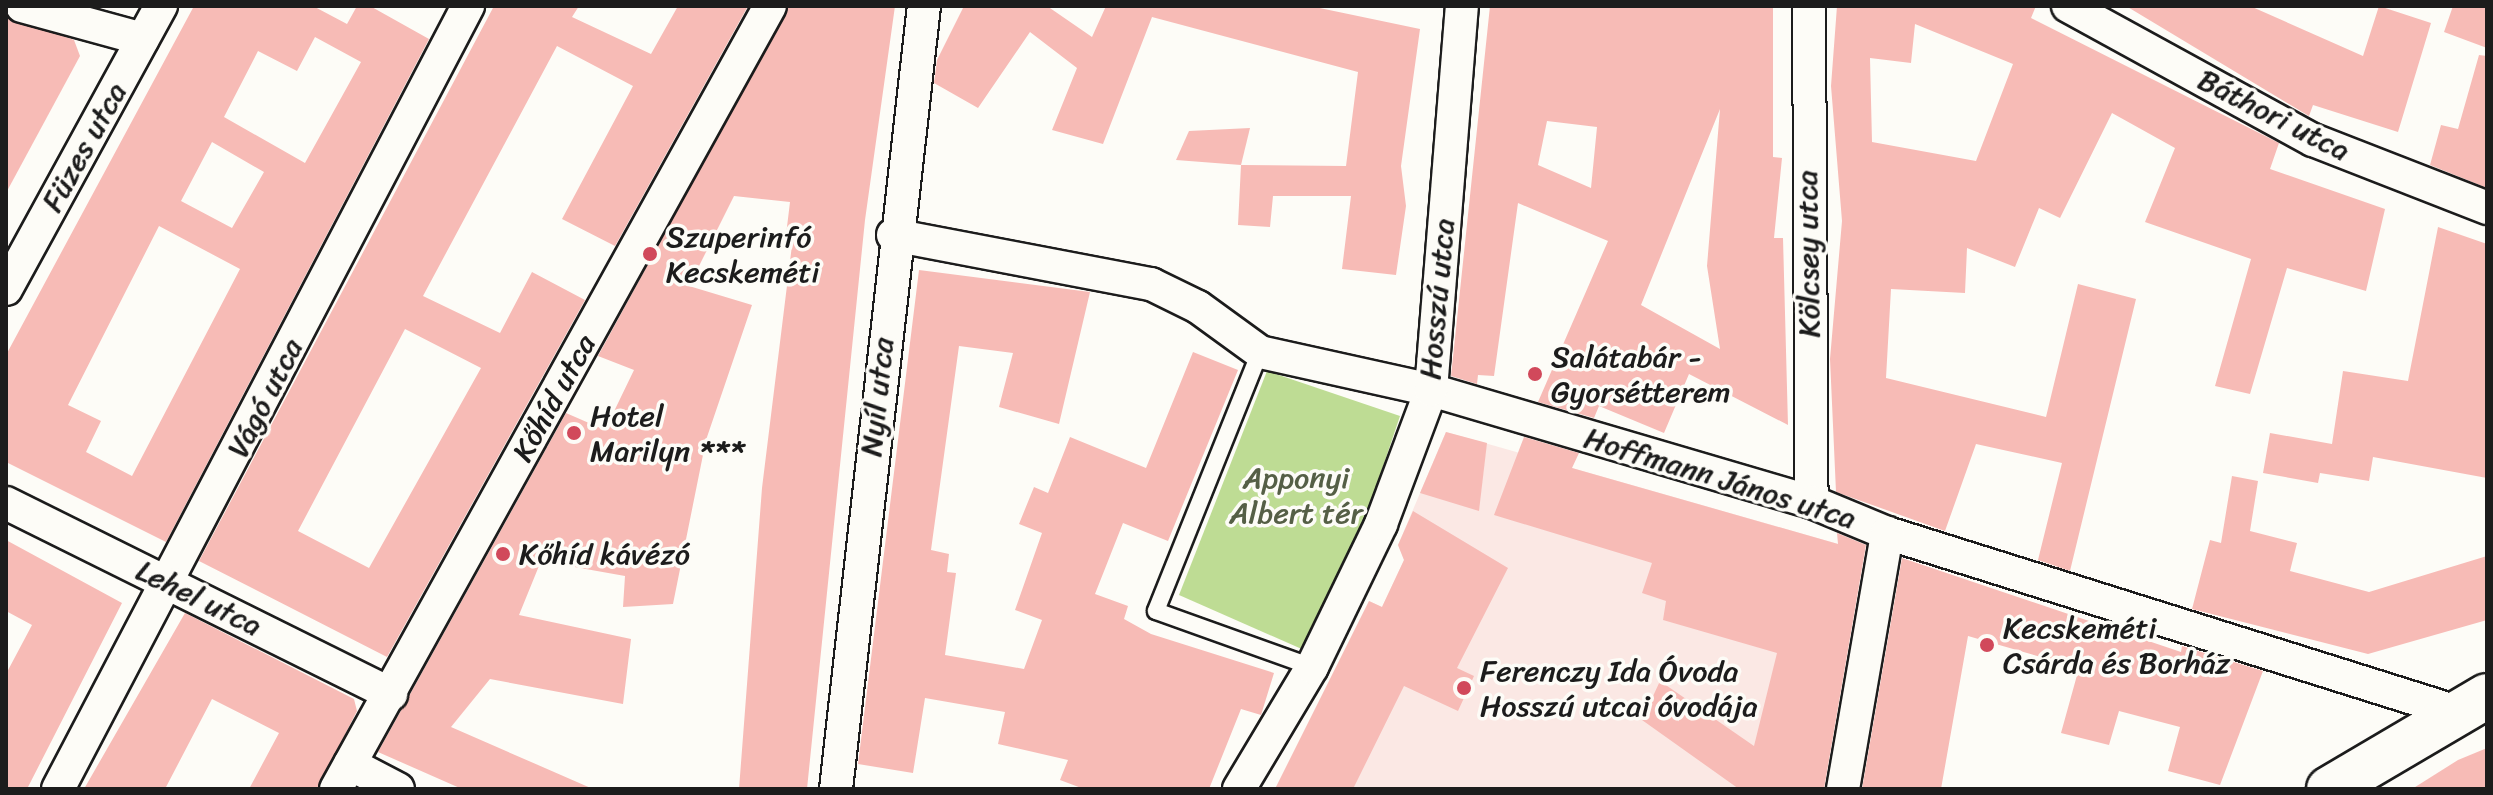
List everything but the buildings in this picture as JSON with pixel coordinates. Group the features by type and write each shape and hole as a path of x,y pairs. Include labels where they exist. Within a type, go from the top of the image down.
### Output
{"street":[{"path":"22,6 143,39"},
{"name":"Füzes utca","path":"6,289 161,6"},
{"name":"Vágó utca","path":"58,789 169,583 468,6"},
{"name":"Kőhíd utca","path":"343,776 770,6"},
{"name":"Nyíl utca","path":"836,789 893,235 924,6"},
{"name":"Hosszú utca","path":"1239,789 1312,667 1381,524 1431,390 1462,6"},
{"name":"Kölcsey utca","path":"1809,6 1812,502"},
{"name":"Báthori utca","path":"2068,6 2313,140 2487,208"},
{"name":"Hoffmann János utca","path":"893,235 1151,284 1198,307 1260,352 1431,390 1812,502 1887,533 2472,704"},
{"name":"Lehel utca","path":"6,503 391,694"},
{"path":"1843,789 1887,533"},
{"path":"2329,789 2472,704"},
{"path":"343,776 398,789"}],"lane":[{"path":"1260,352 1156,611 1312,667"}],"shaded area":[{"path":"1446,432 1863,551 1823,789 1275,789 1369,601 1382,607 1404,560 1398,545"}],"green space":[{"name":"Apponyi Albert tér","path":"1267,371 1400,416 1363,526 1304,650 1179,595"}],"place":[{"name":"Szuperinfó Kecskeméti","path":"650,254"},
{"name":"Salátabár - Gyorsétterem","path":"1535,374"},
{"name":"Hotel Marilyn ***","path":"574,433"},
{"name":"Kőhíd kávézó","path":"503,554"},
{"name":"Kecskeméti Csárda és Borház","path":"1987,645"},
{"name":"Ferenczy Ida Óvoda Hosszú utcai óvodája","path":"1464,688"}]}
